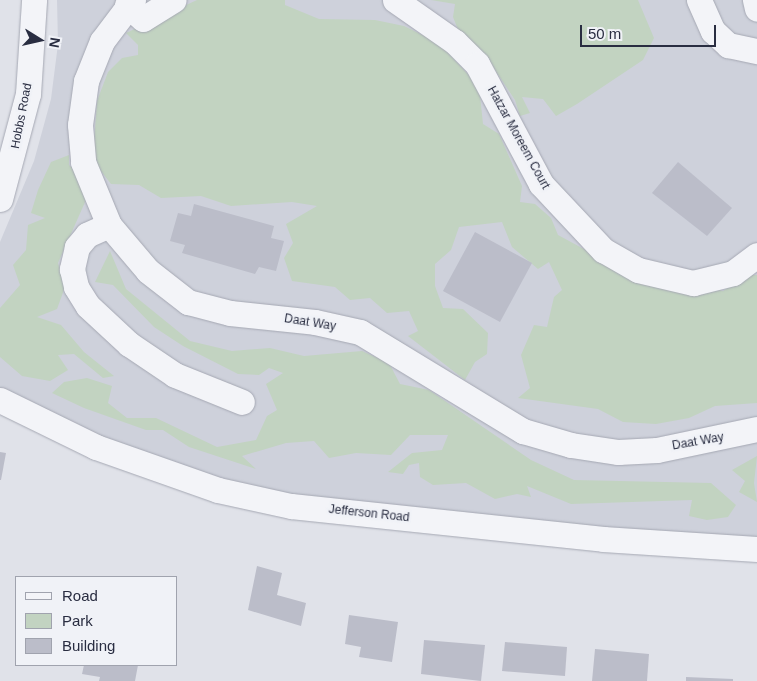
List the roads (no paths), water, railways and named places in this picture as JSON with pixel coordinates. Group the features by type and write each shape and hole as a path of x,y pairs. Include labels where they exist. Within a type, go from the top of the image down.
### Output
{"street":[{"name":"Hobbs Road","path":"0,199 28,94 34,0"},
{"path":"130,3 143,19 174,0"},
{"name":"Hatzar Moreem Court","path":"395,0 455,42 477,64 541,184 603,250 638,270 693,283 733,273 757,255"},
{"path":"699,0 713,31 728,44 757,52"},
{"path":"755,0 757,9"},
{"name":"Daat Way","path":"130,3 93,61 80,106 83,162 109,225 148,271 188,302 230,313 315,322 360,332 523,432 571,445 618,452 657,450 757,429"},
{"path":"109,225 88,235 77,247 72,269 76,287 88,306 129,344 175,375 242,402"},
{"name":"Jefferson Road","path":"0,400 96,448 218,490 291,506 603,539 757,549"}]}
